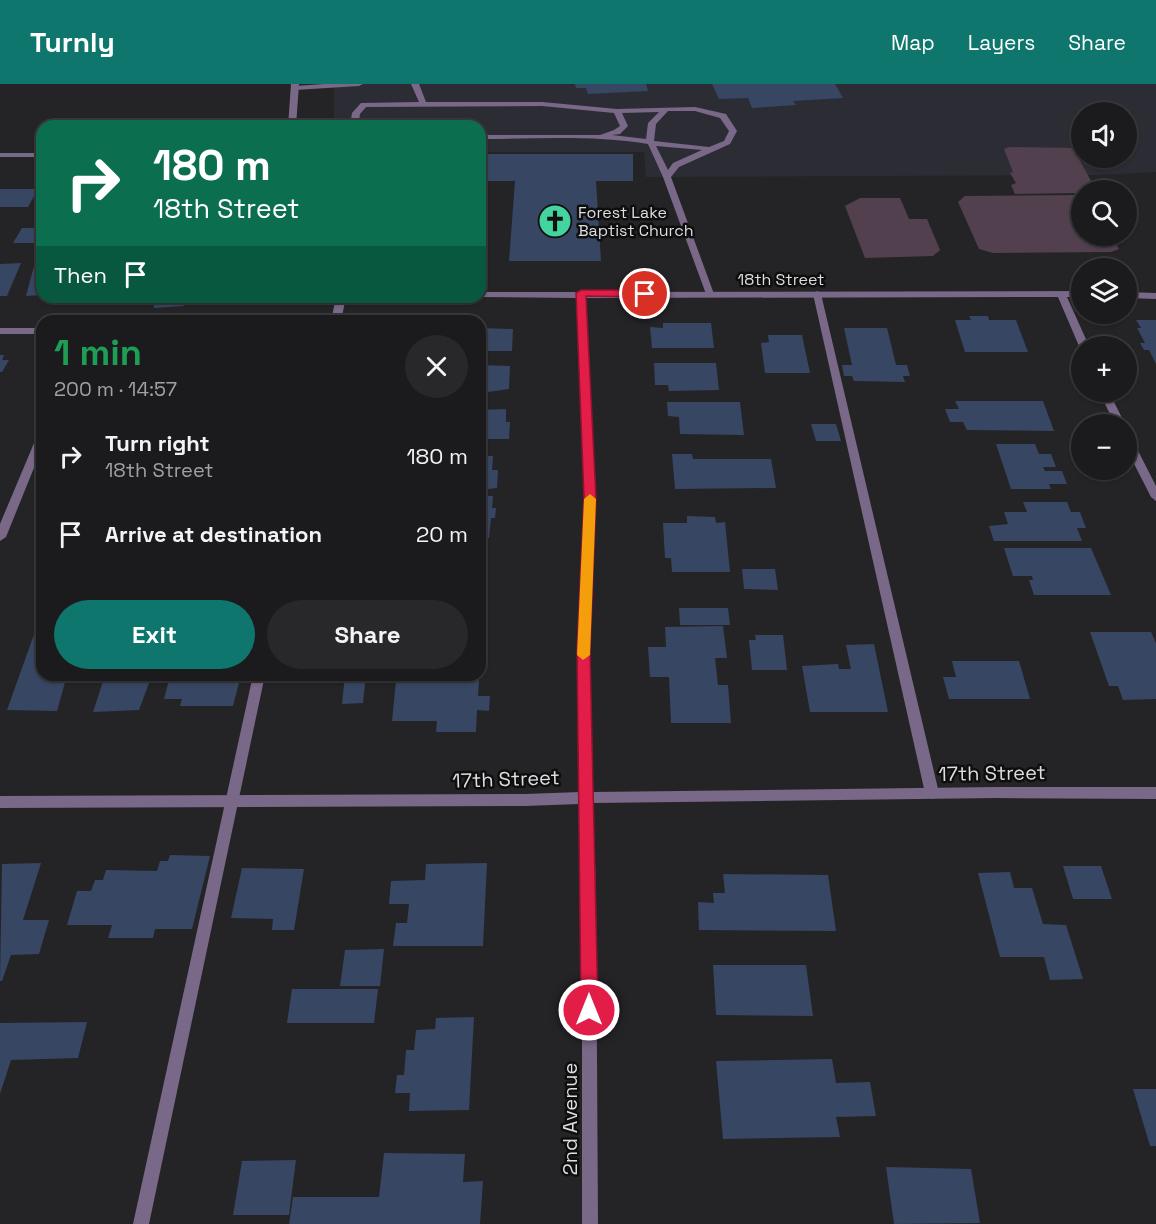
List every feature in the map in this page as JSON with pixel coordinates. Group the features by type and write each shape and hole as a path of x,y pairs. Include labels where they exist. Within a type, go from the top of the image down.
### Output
{"street":[{"path":"292,120 295,86 359,84"},
{"path":"415,84 423,104"},
{"path":"355,120 356,112 364,105 423,104 542,104 616,111 695,109 723,116 733,131 727,142 676,165 667,177"},
{"path":"666,109 652,123 650,141 667,177 710,294"},
{"path":"600,137 617,132 624,126 616,111"},
{"path":"486,137 600,137 650,141 672,147 715,147"},
{"path":"0,155 36,155"},
{"name":"2nd Avenue","path":"581,293 590,498 583,651 589,892 590,1224"},
{"path":"818,294 932,793"},
{"path":"1061,294 1080,336"},
{"name":"18th Street","path":"486,295 1071,294"},
{"path":"1137,295 1156,296"},
{"path":"0,331 36,331"},
{"path":"0,537 36,450"},
{"path":"1137,459 1156,497"},
{"path":"141,1224 258,681"},
{"name":"17th Street","path":"0,802 525,800 585,796 669,798 932,793 1156,793"}],"shaded area":[{"path":"334,84 1156,84 1156,172 1099,175 646,177 644,152 486,152 486,120 334,120"},
{"path":"1009,147 1071,148 1071,168 1084,168 1091,180 1071,180 1071,193 1015,194 1011,185 1016,183 1010,173 1013,172 1004,149"},
{"path":"1071,195 1071,246 1117,246 1119,249 1111,252 993,253 979,249 958,202 965,196"},
{"path":"860,198 900,198 909,219 927,219 940,250 933,256 865,258 845,206"}],"building":[{"path":"575,84 646,84 648,91 588,94 586,88 576,88"},
{"path":"712,84 835,84 843,98 793,101 796,105 752,108 748,98 719,99"},
{"name":"Forest Lake Baptist Church","path":"486,154 633,154 633,181 596,181 601,261 509,261 515,181 486,181"},
{"path":"0,189 36,189 28,207 0,207"},
{"path":"22,228 36,228 36,243 13,243"},
{"path":"21,263 7,296 0,296 0,264"},
{"path":"34,266 36,266 36,295 26,296"},
{"path":"154,303 185,303 184,306 154,308"},
{"path":"969,316 988,316 989,320 1016,320 1028,352 965,352 955,320 971,320"},
{"path":"1137,320 1156,320 1156,364 1149,350 1144,350 1140,343 1145,343 1137,328 1141,328"},
{"path":"663,323 711,323 714,348 652,348 650,327 663,328"},
{"path":"486,328 513,329 512,351 486,351"},
{"path":"844,328 887,328 896,365 907,365 910,376 903,376 905,382 854,381 852,376 844,376 842,365 852,365"},
{"path":"768,335 802,335 810,373 765,373 761,343 769,342"},
{"path":"0,355 4,355 2,360 9,360 2,372 0,372"},
{"path":"654,363 716,363 719,390 669,391 668,385 655,385"},
{"path":"486,365 510,366 509,389 486,392"},
{"path":"955,401 1043,401 1054,431 967,430 963,422 950,422 945,409 959,409"},
{"path":"667,402 740,402 744,435 680,434 679,417 668,416"},
{"path":"506,409 506,422 510,422 509,439 486,439 486,410"},
{"path":"811,424 836,424 841,441 816,441"},
{"path":"996,444 1035,444 1039,454 1051,454 1056,467 1043,467 1045,471 1062,471 1067,484 1049,484 1051,489 1011,489"},
{"path":"672,454 692,454 693,459 771,459 776,488 675,489"},
{"path":"486,456 493,456 492,470 498,470 497,488 486,489"},
{"path":"486,496 493,496 492,508 496,508 495,518 491,518 489,538 486,538"},
{"path":"1023,502 1067,502 1071,512 1080,512 1086,528 1077,528 1082,541 994,541 989,526 1008,524 1004,512 1027,512"},
{"path":"687,516 715,517 716,523 725,522 730,572 672,572 671,558 665,558 663,523 687,523"},
{"path":"1004,548 1091,548 1111,595 1034,595 1029,580 1033,580 1032,576 1013,576"},
{"path":"742,569 775,569 778,590 744,589"},
{"path":"679,608 728,608 730,625 680,625"},
{"path":"723,626 727,658 715,658 718,685 728,685 731,723 671,723 669,677 650,677 648,647 666,647 665,627"},
{"path":"36,629 36,681 65,681 57,711 7,710"},
{"path":"1090,632 1151,632 1156,643 1156,699 1123,700 1118,686 1109,686"},
{"path":"755,635 783,635 787,670 752,670 749,640 756,640"},
{"path":"874,644 888,712 810,712 802,666 838,664 839,669 851,669 846,645"},
{"path":"952,661 1019,661 1030,699 949,699 943,677 956,677"},
{"path":"103,681 150,681 139,710 93,712"},
{"path":"169,681 239,681 233,706 180,706 182,699 164,699"},
{"path":"344,681 365,681 363,703 342,704"},
{"path":"396,681 479,681 478,696 490,696 489,711 477,710 476,732 436,732 437,721 392,721"},
{"path":"170,855 210,856 192,929 155,929 153,938 108,938 112,925 67,925 77,891 91,891 95,880 103,880 106,870 157,871 160,861 168,861"},
{"path":"41,863 23,920 49,920 39,954 11,955 2,981 0,981 2,864"},
{"path":"487,863 483,946 393,946 396,923 407,923 409,904 389,904 391,881 425,880 426,864"},
{"path":"1063,866 1101,866 1112,899 1073,899"},
{"path":"242,868 304,869 294,930 272,930 273,919 231,918"},
{"path":"1010,872 1014,888 1032,888 1043,924 1066,925 1083,979 1050,980 1044,957 1000,957 978,873"},
{"path":"723,874 828,875 836,931 699,930 698,902 714,903 713,893 725,893"},
{"path":"384,949 380,986 340,986 345,950"},
{"path":"713,965 806,965 813,1016 716,1015"},
{"path":"292,989 378,989 374,1023 287,1023"},
{"path":"474,1017 469,1110 409,1111 410,1093 395,1093 397,1075 404,1075 406,1050 414,1050 416,1030 435,1029 436,1018"},
{"path":"87,1022 78,1058 11,1060 0,1094 0,1023"},
{"path":"832,1059 836,1083 870,1082 876,1116 836,1117 840,1137 723,1139 716,1061"},
{"path":"1133,1089 1156,1089 1156,1146 1150,1146"},
{"path":"384,1153 465,1154 463,1182 483,1181 480,1224 289,1224 293,1197 379,1197"},
{"path":"296,1160 289,1215 233,1215 242,1161"},
{"path":"886,1167 971,1169 980,1223 894,1224"}],"slow traffic":[{"path":"583,655 590,499"}],"place":[{"name":"Forest Lake Baptist Church","path":"555,221"}],"route":[{"path":"589,1010 589,892 583,651 590,498 581,293 645,294"}]}
